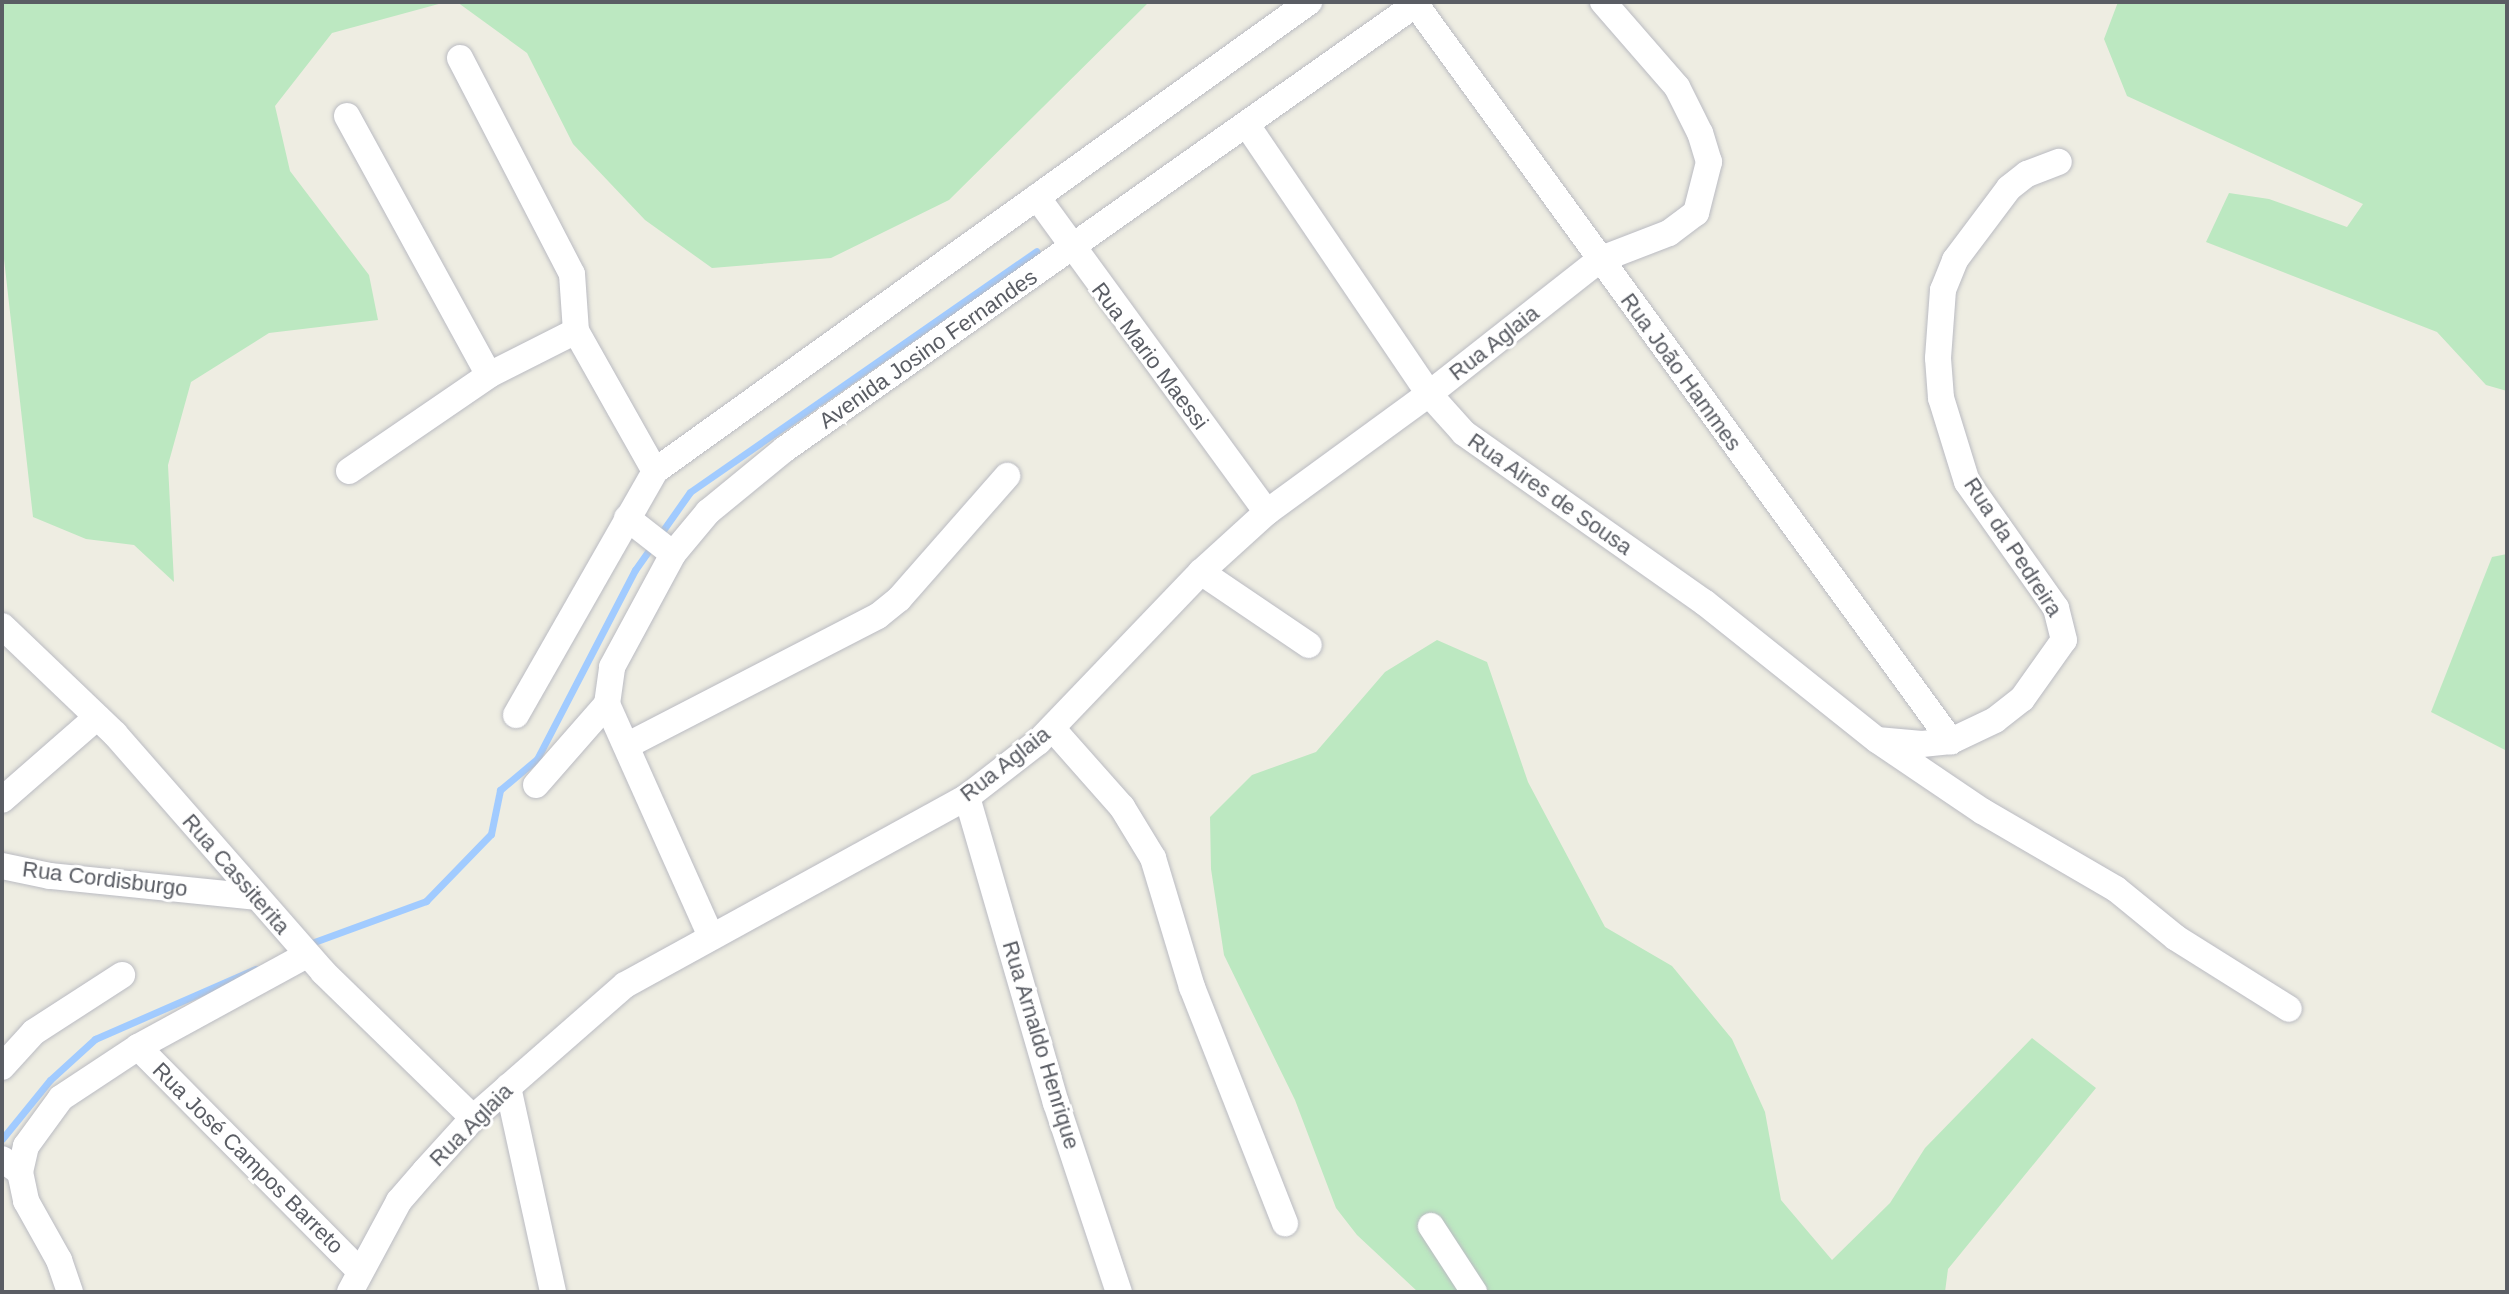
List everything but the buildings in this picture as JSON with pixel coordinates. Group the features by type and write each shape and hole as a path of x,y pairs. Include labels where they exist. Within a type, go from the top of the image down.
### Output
{"street":[{"path":"516,715 655,471 1309,2"},
{"name":"Rua Aglaia","path":"354,1281 399,1201 473,1118 625,985 967,797 1052,728 1201,572 1267,512 1429,394 1599,260 1669,233 1696,213 1709,162 1677,87 1603,2"},
{"name":"Avenida Josino Fernandes","path":"607,704 612,667 661,547 785,449 1417,3"},
{"name":"Rua João Hammes","path":"1417,3 1599,260 1951,741"},
{"path":"460,58 572,274 576,331 655,471"},
{"path":"347,116 489,375"},
{"name":"Rua Aires de Sousa","path":"1247,125 1444,415 1491,456 1704,602 1877,740 1982,811 2116,889 2176,938 2289,1009"},
{"name":"Rua da Pedreira","path":"1951,741 1995,720 2022,699 2064,640 2056,608 1967,482 1941,398 1938,358 1943,290 1955,260 2009,188 2027,174 2059,162"},
{"name":"Rua Mario Maessi","path":"1037,197 1071,249 1267,512"},
{"path":"349,471 489,375 576,331"},
{"path":"628,745 878,616 899,599 1007,476"},
{"path":"627,518 661,547"},
{"path":"1201,572 1309,645"},
{"name":"Rua Cassiterita","path":"2,626 97,717 301,948 473,1118"},
{"path":"536,785 607,704 711,936"},
{"path":"2,800 97,717"},
{"path":"1052,728 1122,807 1153,858 1192,987 1285,1223"},
{"path":"1877,740 1951,741"},
{"name":"Rua Arnaldo Henrique","path":"967,797 1056,1103 1119,1292"},
{"name":"Rua Cordisburgo","path":"2,866 50,876 255,897"},
{"path":"70,1292 59,1260 26,1201 11,1165 61,1098 138,1047 301,948"},
{"path":"2,1067 34,1032 122,975"},
{"name":"Rua José Campos Barreto","path":"138,1047 354,1281"},
{"path":"508,1087 553,1292"},
{"path":"1431,1226 1474,1292"}],"green space":[{"path":"2,2 446,2 332,33 275,106 290,171 369,275 378,320 269,333 191,382 168,465 174,582 134,545 86,539 33,517 2,241"},
{"path":"457,2 1149,2 949,200 831,258 712,268 645,220 573,144 527,53"},
{"path":"2118,2 2507,2 2507,391 2486,385 2437,332 2206,242 2229,193 2269,199 2347,227 2363,204 2127,96 2104,39"},
{"path":"2507,554 2507,751 2431,712 2492,557"},
{"path":"1437,640 1487,662 1528,782 1605,927 1672,966 1732,1039 1765,1112 1781,1200 1832,1260 1890,1203 1925,1148 2032,1038 2096,1088 1948,1269 1945,1292 1418,1292 1357,1235 1336,1208 1295,1100 1224,955 1211,869 1210,817 1252,775 1316,752 1385,672"}],"waterway":[{"path":"306,945 426,901 491,834 500,790 537,759 635,570 690,492 1037,251"},
{"path":"2,1139 50,1080 95,1039 255,969"}]}
